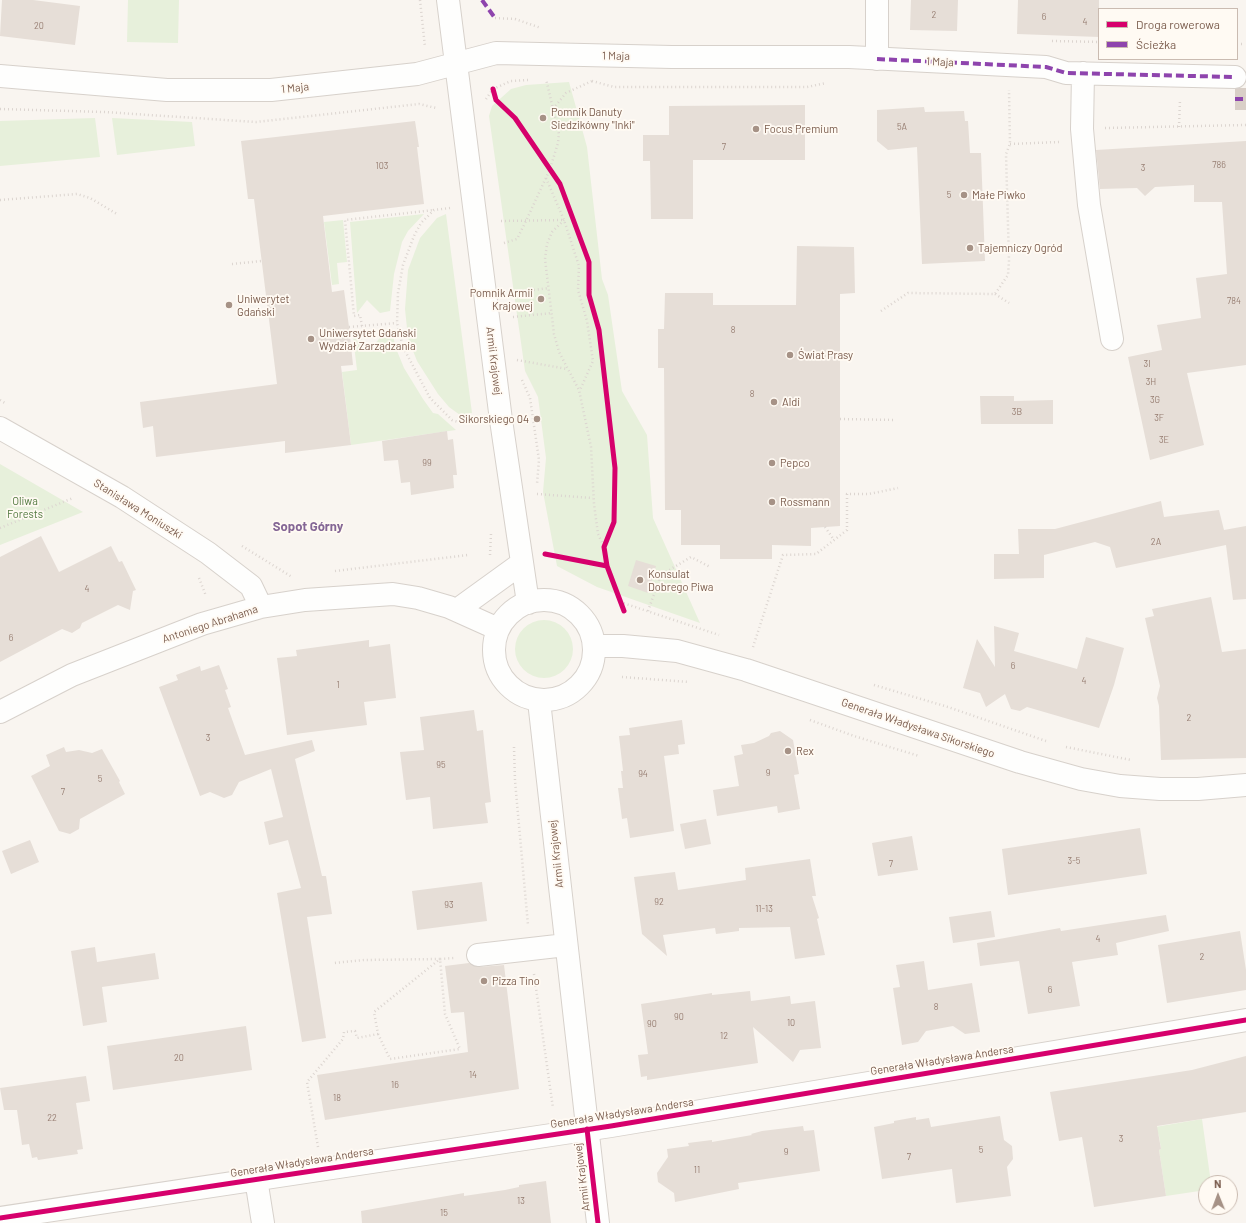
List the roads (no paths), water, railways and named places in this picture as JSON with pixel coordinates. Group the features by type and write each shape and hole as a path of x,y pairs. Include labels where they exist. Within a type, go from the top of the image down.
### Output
{"street":[{"name":"Armii Krajowej","path":"448,0 501,420 528,603"},
{"path":"877,0 877,59"},
{"name":"1 Maja","path":"0,76 167,90 271,90 417,74 496,54 877,59 1046,67 1066,73 1083,74 1235,77"},
{"path":"1083,74 1082,129 1089,205 1112,339"},
{"name":"Stanisława Moniuszki","path":"0,428 122,497 208,553 251,586 262,607"},
{"path":"457,610 522,563"},
{"name":"Antoniego Abrahama","path":"0,712 72,675 159,640 202,624 262,607 305,600 393,594 418,598 457,610 498,629"},
{"path":"543,600 558,602 571,608 582,618 590,631 594,646 592,663 585,679 572,692 556,699 539,701 520,695 505,683 496,667 493,648 498,629 506,618 516,609 528,603 543,600"},
{"name":"Generała Władysława Sikorskiego","path":"594,646 623,646 677,651 746,670 1020,762 1081,779 1120,786 1160,789 1246,785"},
{"name":"Armii Krajowej","path":"539,701 598,1223"},
{"path":"478,955 566,945"},
{"name":"Generała Władysława Andersa","path":"11,1219 256,1179 587,1129 1246,1020"},
{"path":"256,1179 263,1223"}],"tunnel":[{"path":"1235,99 1246,99"}],"place":[{"name":"Pomnik Danuty Siedzikówny \"Inki\"","path":"543,118"},
{"name":"Focus Premium","path":"756,129"},
{"name":"Małe Piwko","path":"964,195"},
{"name":"Tajemniczy Ogród","path":"970,248"},
{"name":"Pomnik Armii Krajowej","path":"541,299"},
{"name":"Uniwerytet Gdański","path":"229,305"},
{"name":"Uniwersytet Gdański Wydział Zarządzania","path":"311,339"},
{"name":"Świat Prasy","path":"790,355"},
{"name":"Aldi","path":"774,402"},
{"name":"Sikorskiego 04","path":"537,419"},
{"name":"Pepco","path":"772,463"},
{"name":"Rossmann","path":"772,502"},
{"name":"Konsulat Dobrego Piwa","path":"640,580"},
{"name":"Rex","path":"788,751"},
{"name":"Pizza Tino","path":"484,981"}],"district":[{"name":"Sopot Górny","path":"308,527"}],"park label":[{"name":"Oliwa Forests","path":"25,507"}]}
